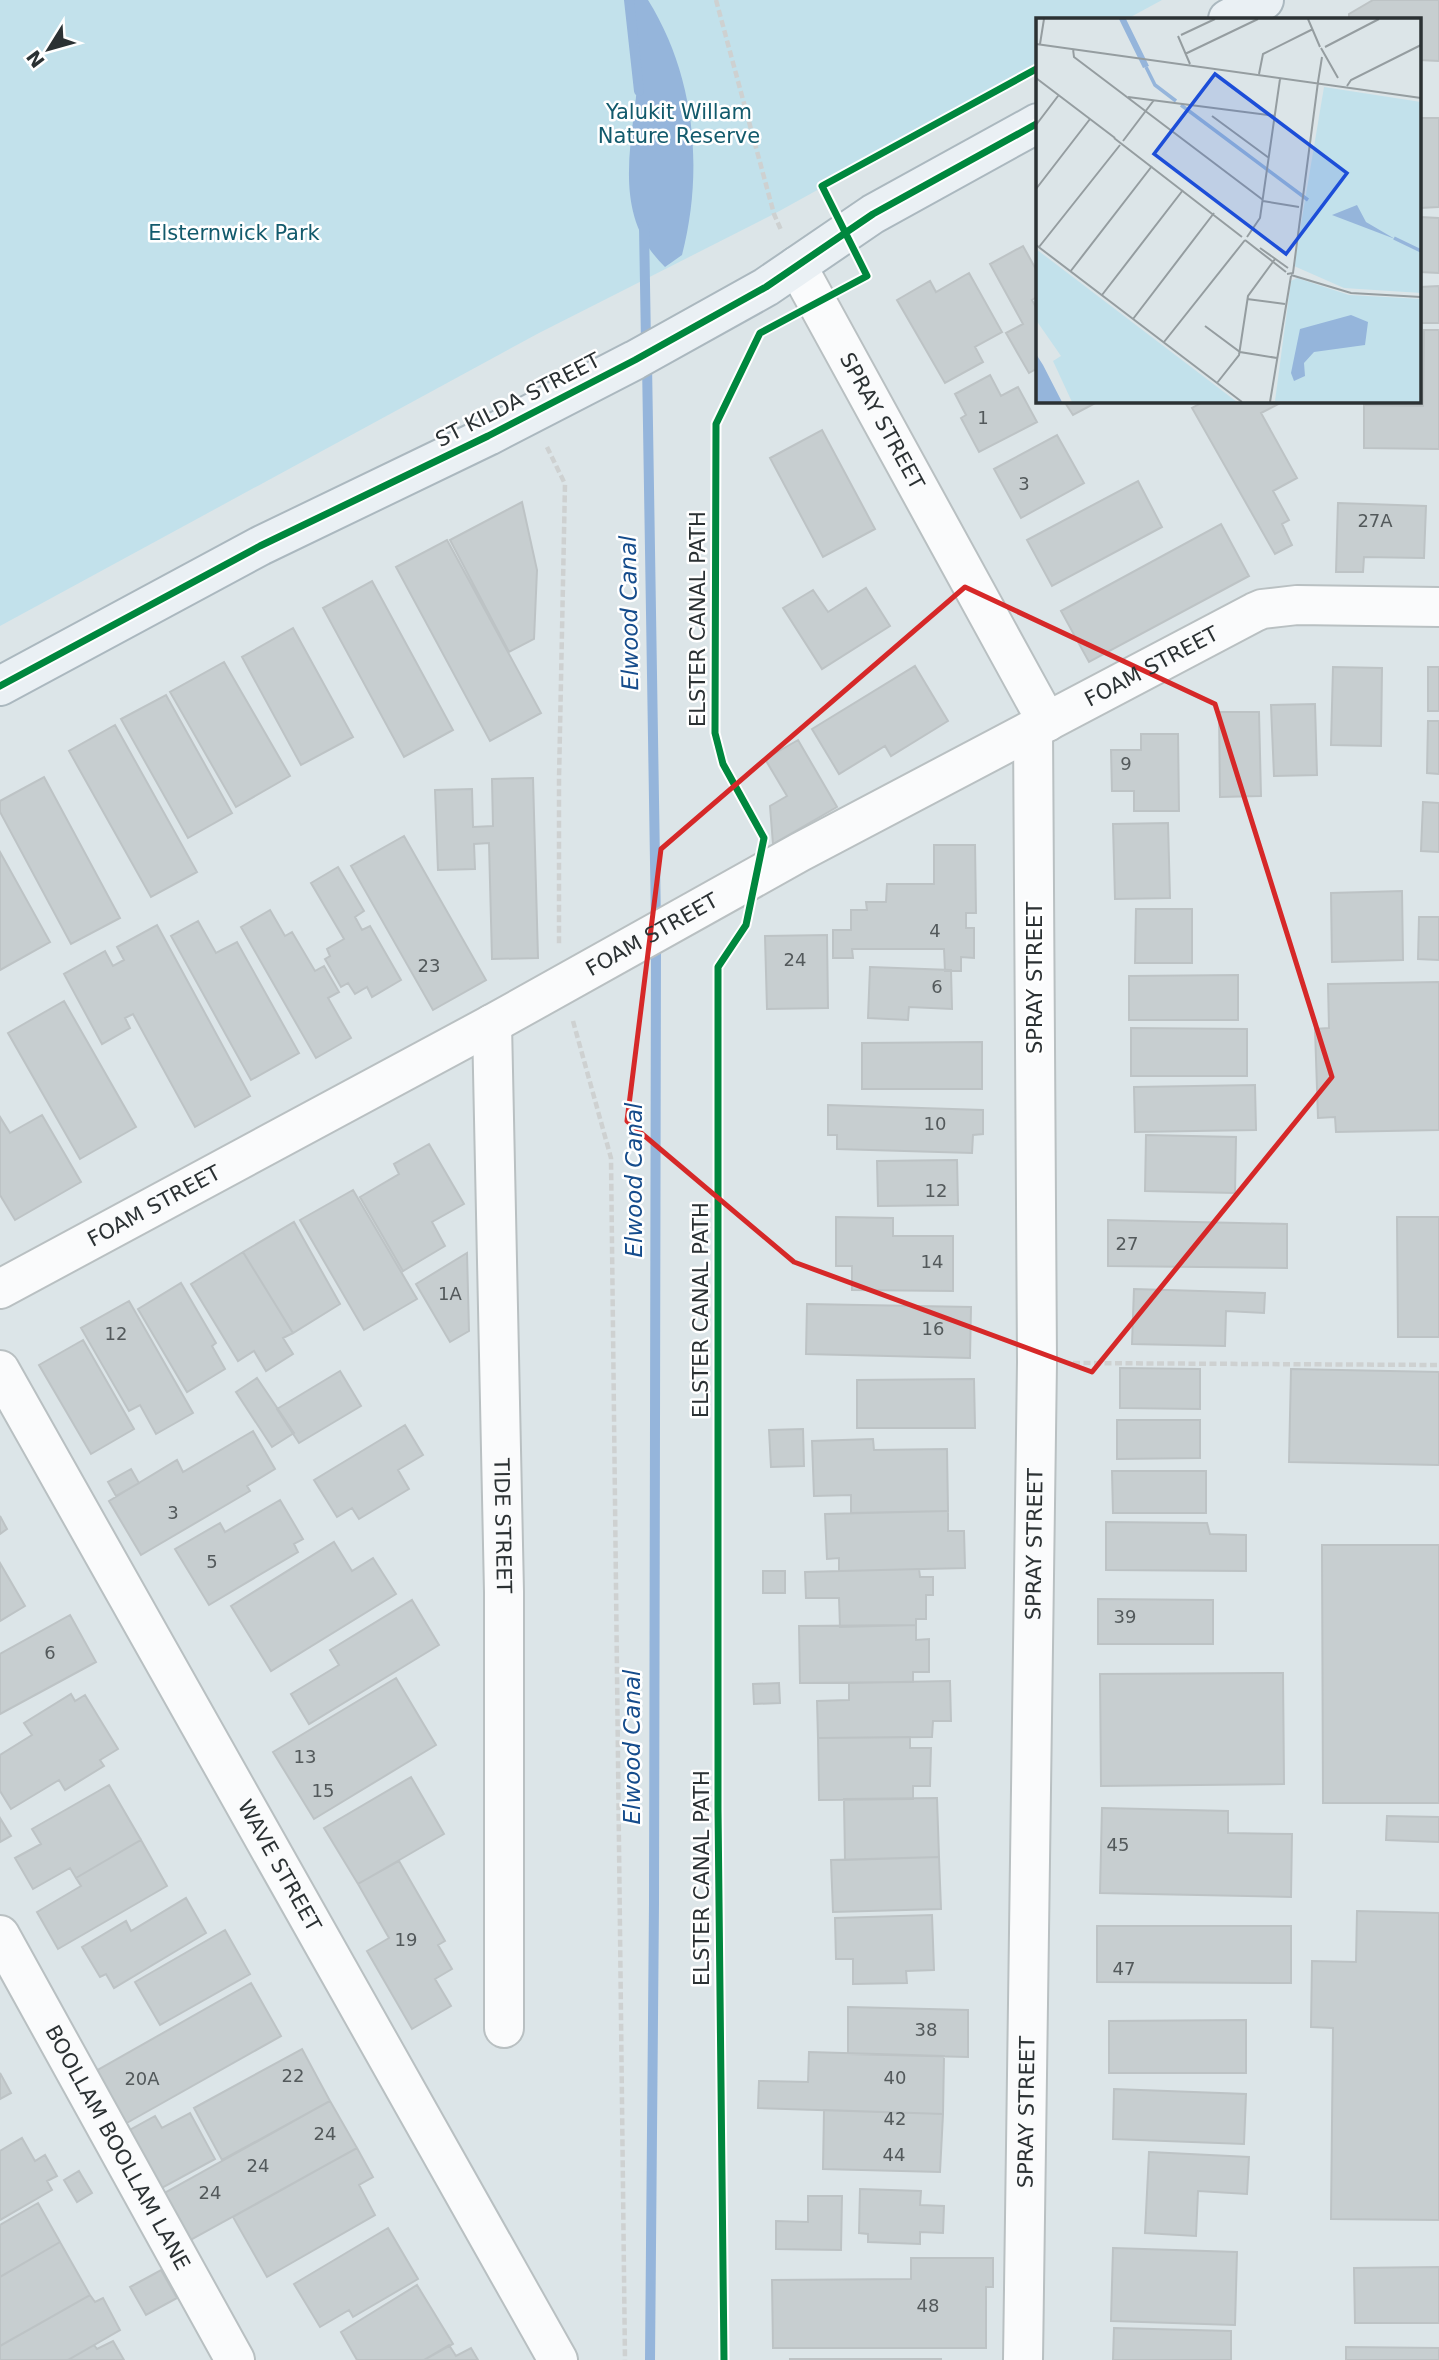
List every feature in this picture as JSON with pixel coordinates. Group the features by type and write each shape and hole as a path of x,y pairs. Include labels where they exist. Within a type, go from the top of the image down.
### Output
{"main road":[{"path":"1230,18 1264,0"},
{"name":"ST KILDA STREET","path":"0,686 260,546 570,396 717,316 873,214 1036,123"}],"street":[{"name":"SPRAY STREET","path":"797,266 1040,726 1037,1362 1023,2360"},
{"name":"FOAM STREET","path":"0,1289 492,1024 758,876 1262,609 1297,605 1439,607"},
{"name":"TIDE STREET","path":"492,1024 504,1592 504,2028"},
{"name":"WAVE STREET","path":"0,1370 558,2360"},
{"name":"BOOLLAM BOOLLAM LANE","path":"0,1935 235,2360"}],"path":[{"path":"716,0 774,214 797,266"},
{"path":"531,414 565,484 558,954 562,984 611,1158 625,2360"},
{"path":"1037,1362 1439,1364"}],"highlighted area":[{"path":"965,587 1215,704 1332,1077 1092,1372 794,1262 627,1121 661,849"}],"green space":[{"name":"Elsternwick Park","path":"0,0 1162,0 1129,18 1036,18 1036,69 774,214 539,333 0,626"}],"water":[{"path":"625,0 648,0 664,29 685,91 691,124 693,190 689,223 682,255 665,267 646,244 635,218 630,192 629,164 639,51"}],"building":[{"path":"1373,0 1439,0 1439,61 1422,60 1422,18 1349,18 1349,14"},
{"path":"1422,118 1439,118 1439,207 1422,208"},
{"path":"1422,217 1439,218 1439,273 1422,272"},
{"path":"1023,246 1036,269 1036,297 1032,300 1036,307 1036,369 1029,373 1006,333 1023,324 990,264"},
{"path":"969,273 1002,332 975,347 983,362 945,383 897,300 930,281 936,292"},
{"path":"1439,286 1439,323 1422,323 1422,287"},
{"path":"1424,330 1439,330 1439,449 1364,448 1364,405 1423,406"},
{"path":"990,375 1001,396 1018,387 1037,422 979,452 961,418 966,415 955,394"},
{"path":"1065,402 1097,402 1073,415"},
{"path":"1282,402 1261,413 1297,478 1273,491 1289,520 1282,524 1292,545 1275,554 1192,408 1201,403"},
{"path":"822,430 875,529 823,557 770,458"},
{"path":"1057,435 1084,483 1021,518 994,469"},
{"path":"1138,481 1162,527 1052,586 1027,540"},
{"path":"522,502 537,570 534,639 509,652 450,540"},
{"path":"1338,503 1426,506 1424,558 1364,557 1363,572 1336,572"},
{"path":"1221,524 1249,576 1089,662 1061,611"},
{"path":"447,540 541,713 490,741 396,567"},
{"path":"372,581 453,730 404,757 323,608"},
{"path":"866,588 890,626 822,669 783,608 813,590 828,612"},
{"path":"293,628 353,737 301,765 242,657"},
{"path":"224,662 290,776 236,807 170,692"},
{"path":"915,666 948,721 891,756 885,746 839,774 812,729"},
{"path":"1333,667 1382,668 1381,746 1331,745"},
{"path":"1428,667 1439,667 1439,711 1428,711"},
{"path":"166,695 232,813 188,838 121,719"},
{"path":"1315,704 1317,775 1274,776 1271,705"},
{"path":"1219,712 1259,712 1261,796 1220,797"},
{"path":"1428,721 1439,721 1439,774 1427,773"},
{"path":"115,725 197,872 151,897 69,751"},
{"path":"1141,734 1178,734 1179,811 1134,811 1134,791 1112,791 1111,750 1141,750"},
{"path":"798,740 837,807 773,844 770,806 787,796 765,759"},
{"path":"44,777 120,918 71,944 0,812 0,801"},
{"path":"533,778 538,958 492,959 489,843 474,844 475,869 438,870 435,790 472,789 473,827 493,826 492,779"},
{"path":"1423,802 1439,803 1439,852 1421,851"},
{"path":"1168,823 1170,898 1115,899 1113,824"},
{"path":"404,836 486,980 433,1010 351,866"},
{"path":"934,845 975,845 976,913 966,913 966,928 974,928 974,958 961,957 961,971 945,971 944,949 852,949 853,958 833,958 833,930 851,930 851,910 867,910 866,902 886,902 887,884 934,884"},
{"path":"0,852 50,942 0,970"},
{"path":"338,867 364,911 355,917 362,930 370,926 401,980 372,997 367,987 355,994 348,983 341,987 325,959 330,956 327,949 344,939 311,883"},
{"path":"1402,891 1403,960 1332,962 1331,893"},
{"path":"1136,909 1192,909 1192,963 1135,963"},
{"path":"270,910 285,936 292,932 315,971 324,966 339,992 328,998 351,1038 316,1058 241,927"},
{"path":"1419,917 1439,917 1439,960 1418,959"},
{"path":"198,921 216,953 237,942 299,1053 251,1080 171,936"},
{"path":"157,925 250,1096 195,1127 133,1014 125,1018 130,1028 102,1044 64,974 105,951 113,966 124,960 117,947"},
{"path":"827,935 828,1008 767,1009 765,936"},
{"path":"870,967 951,970 952,1009 909,1007 908,1020 868,1018"},
{"path":"1238,975 1238,1020 1129,1020 1129,976"},
{"path":"1439,982 1439,1130 1336,1132 1335,1117 1318,1118 1315,1029 1329,1028 1328,984"},
{"path":"64,1001 136,1127 80,1159 8,1033"},
{"path":"1131,1028 1247,1029 1247,1076 1131,1076"},
{"path":"982,1042 982,1089 862,1089 862,1043"},
{"path":"1255,1085 1256,1130 1135,1132 1134,1087"},
{"path":"828,1105 983,1110 983,1134 973,1135 972,1153 837,1149 837,1135 828,1135"},
{"path":"42,1115 81,1182 15,1220 0,1195 0,1117 10,1133"},
{"path":"1146,1135 1236,1137 1235,1193 1145,1191"},
{"path":"429,1144 464,1204 432,1222 445,1246 403,1271 360,1197 399,1174 394,1164"},
{"path":"957,1160 958,1205 878,1206 877,1161"},
{"path":"353,1190 417,1299 364,1330 300,1220"},
{"path":"836,1217 893,1218 893,1236 953,1236 953,1291 852,1290 852,1266 836,1266"},
{"path":"1397,1217 1439,1217 1439,1337 1398,1337"},
{"path":"1108,1220 1287,1224 1287,1268 1108,1266"},
{"path":"294,1222 340,1304 293,1333 243,1252"},
{"path":"243,1252 293,1333 283,1338 293,1354 266,1371 254,1351 238,1361 191,1284"},
{"path":"467,1253 469,1331 450,1342 416,1284"},
{"path":"181,1283 216,1343 212,1346 225,1369 187,1392 138,1309"},
{"path":"1134,1289 1265,1293 1264,1313 1226,1311 1225,1346 1132,1344"},
{"path":"129,1301 193,1413 156,1434 140,1405 129,1411 81,1328"},
{"path":"807,1304 971,1307 970,1358 806,1354"},
{"path":"83,1340 134,1429 91,1454 39,1365"},
{"path":"1120,1368 1200,1369 1200,1409 1120,1408"},
{"path":"1291,1369 1439,1372 1439,1465 1289,1462"},
{"path":"340,1371 361,1406 299,1443 277,1409"},
{"path":"257,1378 294,1433 272,1447 236,1392"},
{"path":"974,1379 975,1428 857,1428 857,1380"},
{"path":"1117,1420 1200,1420 1200,1458 1117,1459"},
{"path":"405,1425 423,1455 398,1470 409,1489 359,1519 352,1508 337,1517 314,1480"},
{"path":"803,1429 804,1466 771,1467 769,1430"},
{"path":"253,1431 275,1469 247,1486 250,1491 141,1555 109,1501 177,1460 183,1472"},
{"path":"873,1439 874,1450 947,1449 948,1511 851,1513 851,1495 814,1496 812,1441"},
{"path":"131,1469 139,1483 116,1496 108,1482"},
{"path":"1112,1471 1206,1471 1206,1513 1113,1513"},
{"path":"280,1500 303,1539 294,1544 298,1552 209,1605 175,1549 220,1523 225,1532"},
{"path":"948,1511 948,1531 964,1531 965,1568 839,1571 839,1558 827,1559 825,1514"},
{"path":"0,1516 7,1529 0,1534"},
{"path":"1106,1522 1207,1523 1210,1534 1246,1535 1246,1571 1106,1570"},
{"path":"334,1542 352,1571 373,1558 396,1594 271,1671 231,1606"},
{"path":"1322,1545 1439,1545 1439,1803 1323,1803"},
{"path":"0,1563 25,1606 0,1621"},
{"path":"919,1569 920,1577 933,1577 933,1595 926,1595 926,1619 916,1619 916,1625 840,1627 839,1598 806,1598 805,1572"},
{"path":"763,1571 785,1571 785,1593 763,1593"},
{"path":"1098,1599 1213,1600 1213,1644 1098,1644"},
{"path":"412,1600 439,1645 309,1724 291,1694 339,1665 330,1650"},
{"path":"70,1615 96,1662 0,1714 0,1654"},
{"path":"916,1625 916,1640 929,1639 929,1672 913,1672 913,1682 800,1683 799,1626"},
{"path":"1283,1673 1284,1784 1101,1786 1100,1674"},
{"path":"396,1678 436,1745 314,1819 273,1752"},
{"path":"950,1681 951,1721 933,1721 932,1737 818,1738 817,1701 849,1700 849,1683"},
{"path":"779,1683 780,1703 754,1704 753,1684"},
{"path":"71,1694 75,1701 85,1695 118,1749 100,1760 104,1766 65,1790 59,1780 11,1809 0,1791 0,1755 32,1735 24,1723"},
{"path":"910,1737 910,1748 931,1748 930,1786 913,1786 913,1799 819,1800 818,1738"},
{"path":"411,1777 444,1834 358,1884 324,1828"},
{"path":"109,1785 141,1840 76,1878 70,1868 33,1889 15,1858 41,1844 32,1829"},
{"path":"937,1798 939,1857 845,1860 844,1799"},
{"path":"1102,1808 1228,1811 1228,1833 1292,1834 1291,1897 1100,1893"},
{"path":"1387,1816 1439,1817 1439,1842 1386,1840"},
{"path":"0,1818 11,1836 0,1842"},
{"path":"141,1840 167,1886 58,1949 37,1912 81,1886 76,1878"},
{"path":"939,1857 941,1909 833,1912 831,1860"},
{"path":"399,1861 445,1941 438,1945 452,1969 435,1979 451,2006 412,2029 367,1951 389,1938 358,1884"},
{"path":"186,1898 206,1933 114,1988 106,1974 100,1977 82,1947 126,1921 131,1931"},
{"path":"1357,1911 1439,1913 1439,2220 1331,2219 1333,2028 1311,2027 1312,1961 1356,1962"},
{"path":"932,1915 934,1970 906,1971 907,1983 853,1984 853,1959 836,1959 835,1918"},
{"path":"1097,1926 1291,1926 1291,1983 1097,1982"},
{"path":"225,1930 250,1974 160,2025 135,1982"},
{"path":"251,1983 281,2036 125,2124 96,2071"},
{"path":"848,2007 968,2010 968,2057 848,2054"},
{"path":"1246,2020 1246,2073 1109,2073 1109,2021"},
{"path":"302,2049 330,2101 222,2160 194,2108"},
{"path":"809,2052 944,2056 943,2114 758,2108 759,2081 808,2082"},
{"path":"0,2073 11,2093 0,2099"},
{"path":"1114,2089 1246,2094 1244,2144 1113,2139"},
{"path":"330,2101 357,2148 187,2242 161,2195"},
{"path":"824,2110 943,2114 940,2172 823,2169"},
{"path":"190,2113 215,2159 160,2189 128,2131 155,2116 162,2128"},
{"path":"22,2138 35,2161 45,2155 57,2176 47,2181 52,2190 0,2220 0,2151"},
{"path":"357,2148 373,2177 359,2185 375,2215 267,2277 233,2217"},
{"path":"1149,2152 1249,2157 1247,2194 1198,2191 1196,2236 1145,2233"},
{"path":"79,2171 92,2193 77,2202 64,2180"},
{"path":"860,2189 921,2191 920,2205 944,2206 943,2233 920,2232 920,2244 868,2242 868,2234 859,2233"},
{"path":"808,2196 842,2196 841,2250 776,2249 776,2221 808,2222"},
{"path":"38,2203 60,2242 0,2277 0,2225"},
{"path":"388,2228 418,2279 353,2317 349,2310 320,2327 294,2284"},
{"path":"60,2242 90,2295 0,2346 0,2277"},
{"path":"1113,2248 1237,2252 1235,2325 1111,2321"},
{"path":"911,2258 993,2258 993,2287 986,2287 986,2348 773,2348 772,2280 911,2279"},
{"path":"1439,2267 1439,2323 1355,2323 1354,2268"},
{"path":"161,2270 177,2298 146,2315 130,2287"},
{"path":"417,2285 453,2344 424,2360 357,2360 341,2332"},
{"path":"90,2295 95,2302 103,2298 120,2330 68,2360 0,2360 0,2346"},
{"path":"1114,2328 1231,2331 1231,2360 1113,2360"},
{"path":"113,2341 124,2360 68,2360 94,2345 97,2349"},
{"path":"449,2345 456,2356 471,2348 478,2360 424,2360"},
{"path":"1346,2347 1439,2348 1439,2360 1346,2360"},
{"path":"941,2359 941,2360 790,2360"}],"waterway":[{"name":"Elwood Canal","path":"629,0 639,91"},
{"name":"Elwood Canal","path":"644,226 646,343"},
{"name":"Elwood Canal","path":"647,363 656,924"},
{"name":"Elwood Canal","path":"650,2360 656,940"}],"cycle path":[{"name":"ELSTER CANAL PATH","path":"724,2360 718,1809 718,967 746,925 764,838 723,764 715,733 716,424 760,333 867,276 822,186 1036,69"},
{"path":"0,686 260,546 488,436 635,360 766,287 873,214 1036,124"}],"park label":[{"name":"Yalukit Willam Nature Reserve","path":"679,124"}]}
